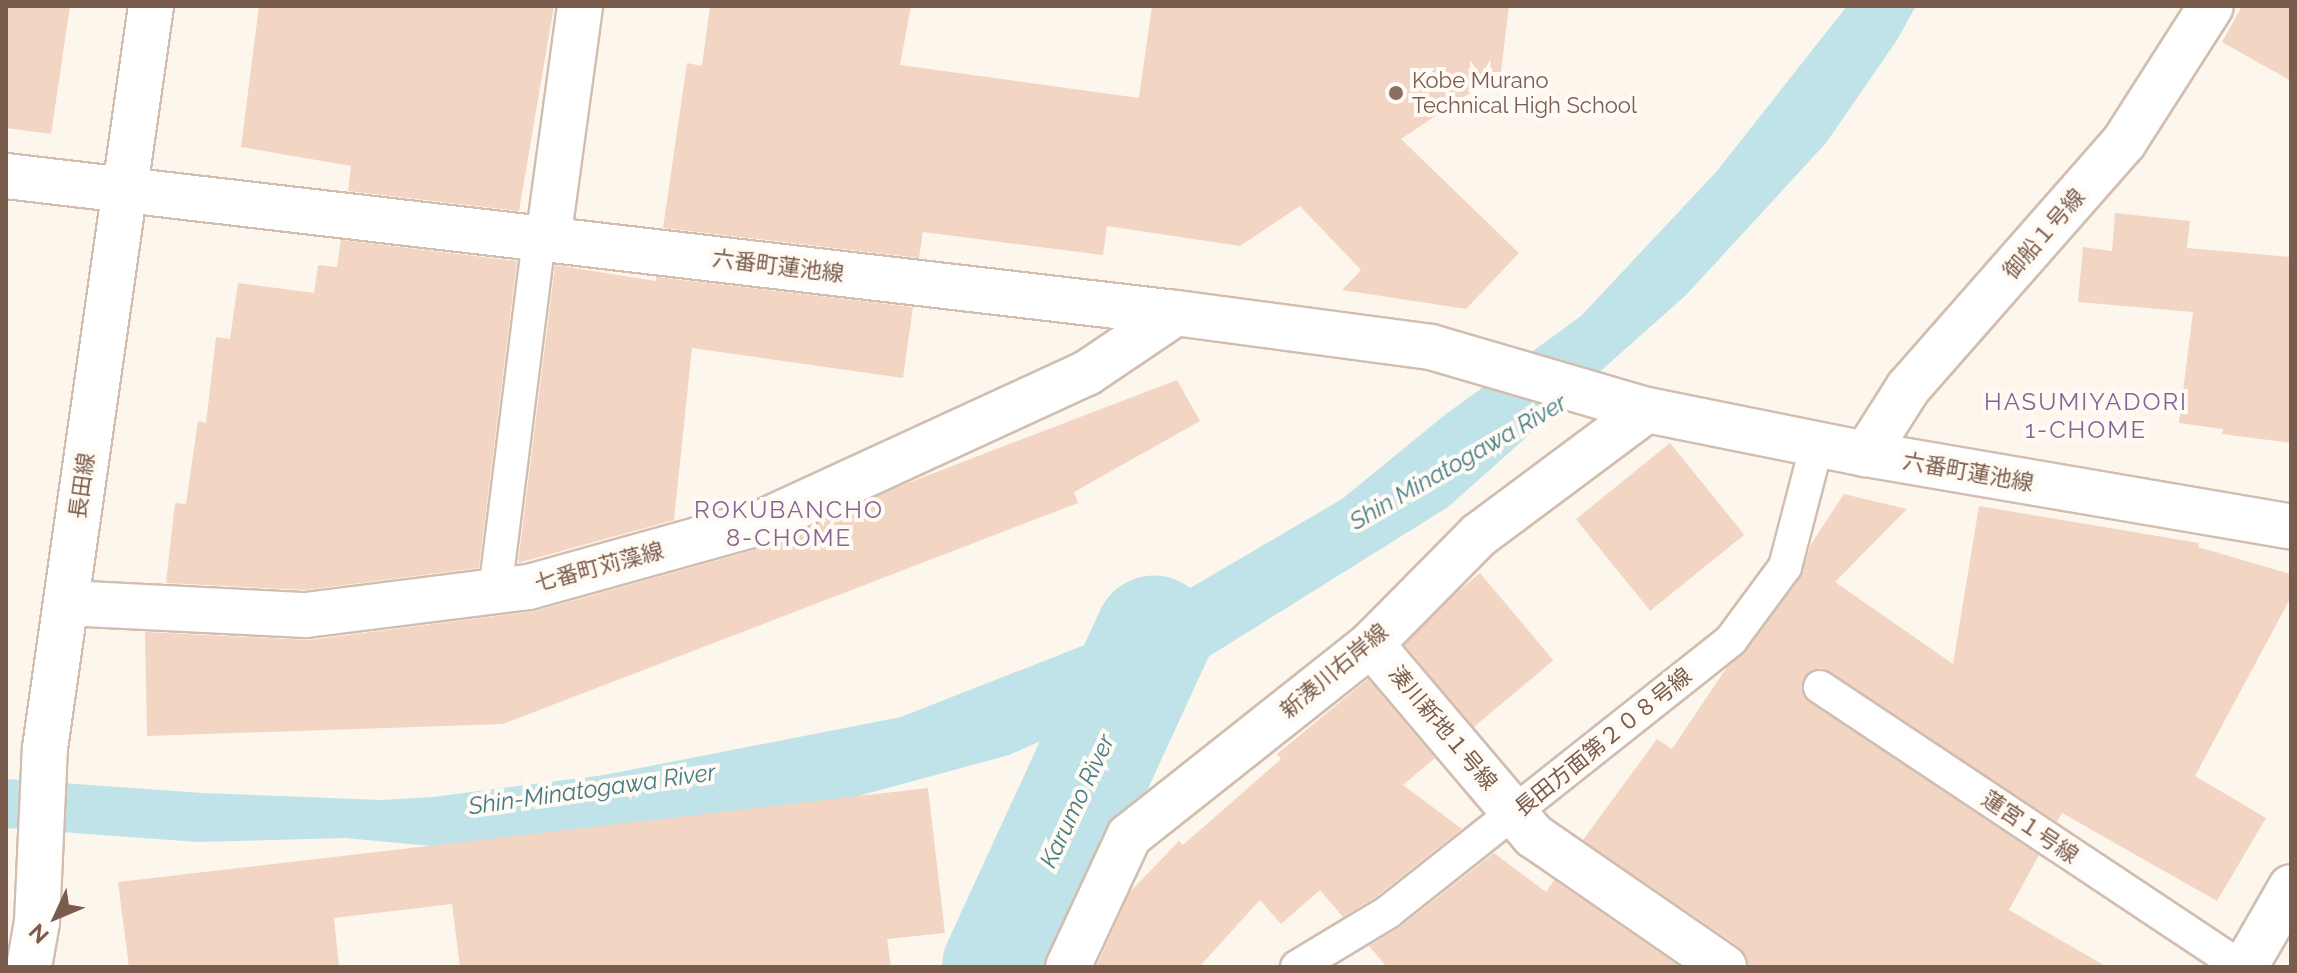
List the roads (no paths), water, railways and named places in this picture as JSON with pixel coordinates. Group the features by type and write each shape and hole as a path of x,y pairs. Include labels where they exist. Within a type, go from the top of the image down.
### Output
{"street":[{"name":"長田線","path":"29,967 22,921 151,6"},
{"path":"544,239 580,6"},
{"name":"御船１号線","path":"1866,454 1908,388 2124,142 2211,6"},
{"name":"六番町蓮池線","path":"6,176 1176,313 1431,347 1647,410 1866,454 2291,527"},
{"name":"七番町苅藻線","path":"66,603 306,615 529,587 765,521 1087,373 1176,313"},
{"name":"新湊川右岸線","path":"1068,967 1129,836 1371,644 1479,535 1647,410"},
{"name":"湊川新地１号線","path":"1371,644 1534,836 1724,967"},
{"path":"2243,967 2291,887"}],"lane":[{"path":"495,592 544,239"},
{"name":"長田方面第２０８号線","path":"1297,967 1388,912 1731,640 1785,567 1817,444"},
{"name":"蓮宮１号線","path":"1820,687 2243,967"}],"water":[{"path":"1847,6 1916,6 1897,40 1826,143 1686,295 1448,507 1155,690 1009,755 748,826 463,849 345,838 198,842 6,828 6,779 202,793 381,800 433,797 604,775 901,717 1110,635 1342,499 1446,414 1581,316 1717,171"}],"waterway":[{"name":"Karumo River","path":"1001,967 1154,635"}],"place":[{"name":"Kobe Murano Technical High School","path":"1396,93"}],"district":[{"name":"HASUMIYADORI 1-CHOME","path":"2086,416"},
{"name":"ROKUBANCHO 8-CHOME","path":"789,524"}],"water label":[{"name":"Shin Minatogawa River","path":"1458,462"},
{"name":"Shin-Minatogawa River","path":"592,789"}]}
